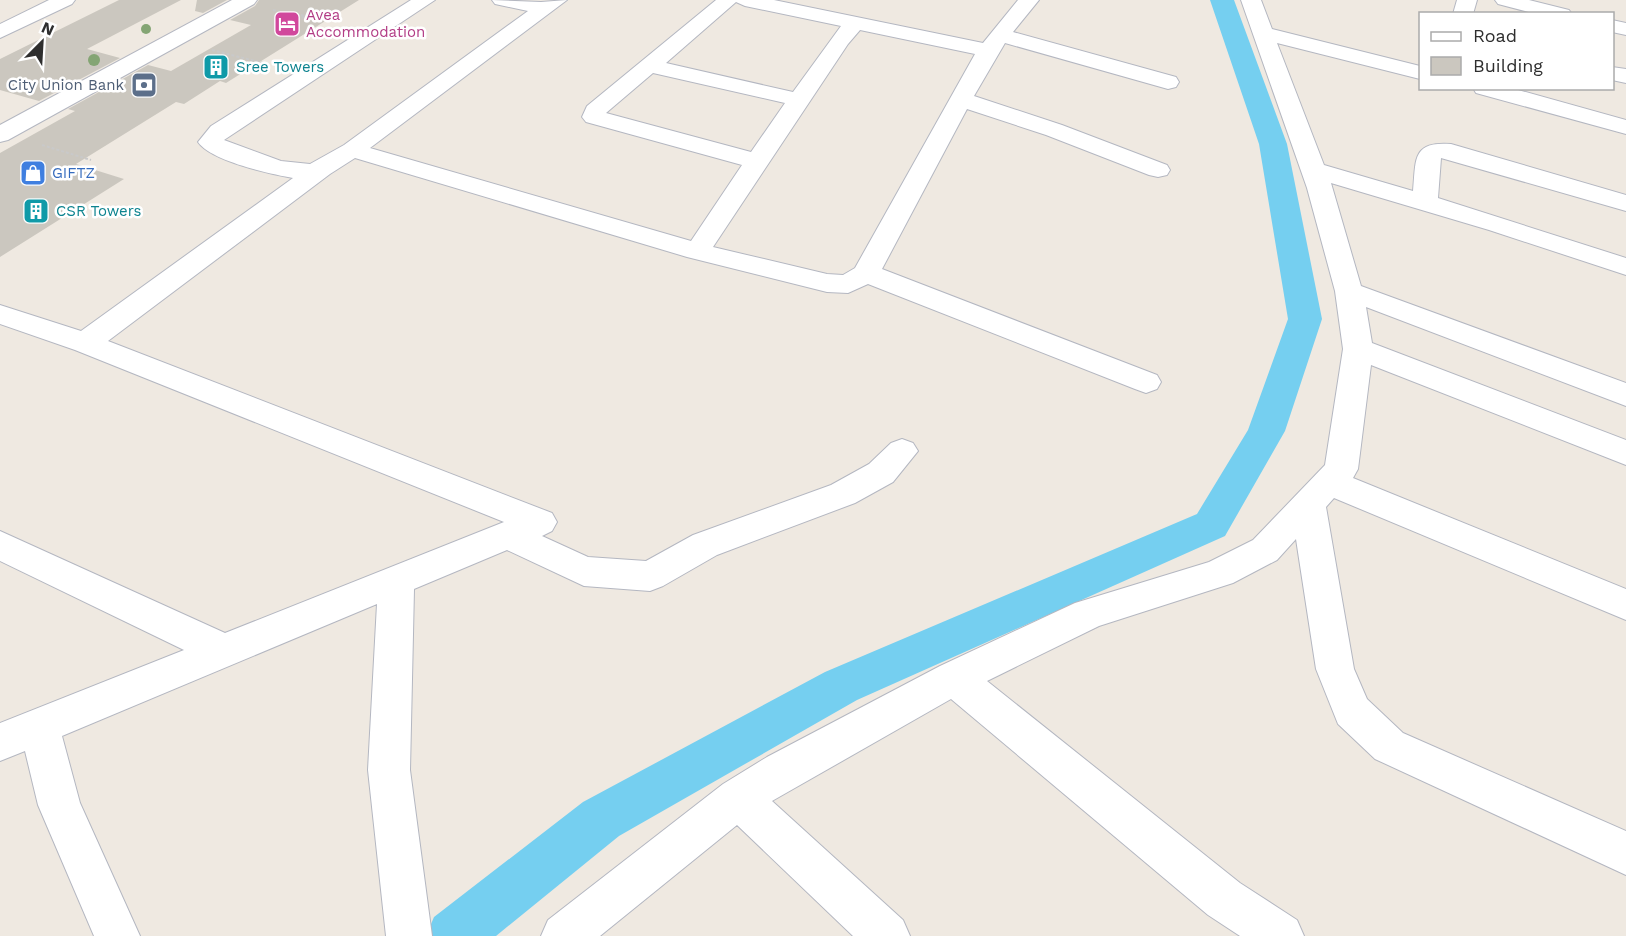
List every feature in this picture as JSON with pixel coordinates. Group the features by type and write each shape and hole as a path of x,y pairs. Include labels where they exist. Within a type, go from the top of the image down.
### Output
{"street":[{"path":"0,32 65,0"},
{"path":"0,117 218,0"},
{"path":"0,135 247,0"},
{"path":"320,170 306,173 290,172 210,142 219,131 425,0"},
{"path":"502,0 551,5"},
{"path":"728,0 596,111 594,117 756,161"},
{"path":"745,0 855,23 994,42 1168,82"},
{"path":"352,150 697,251 827,283 848,284 866,273 994,42 1029,0"},
{"path":"564,936 738,798 782,771 954,678 1088,614 1220,573 1265,550 1341,469 1358,349 1349,291 1313,170 1251,0"},
{"path":"1505,0 1554,12"},
{"path":"85,344 320,170 352,150 551,5"},
{"path":"697,251 756,161 840,40 855,23"},
{"path":"1262,33 1419,72"},
{"path":"650,66 800,100"},
{"path":"1491,90 1626,127"},
{"path":"961,99 1054,130 1158,170"},
{"path":"1425,203 1429,155 1435,150 1451,151 1626,203"},
{"path":"1313,170 1626,267"},
{"path":"866,273 1146,382"},
{"path":"1349,291 1626,395"},
{"path":"0,314 85,344 540,522 0,742"},
{"path":"1358,349 1626,453"},
{"path":"507,536 584,571 650,576 705,545 843,494 881,473 902,451"},
{"path":"1319,493 1626,605"},
{"path":"1319,493 1335,669 1352,711 1389,746 1626,853"},
{"path":"0,545 224,651"},
{"path":"396,581 389,770 406,916"},
{"path":"954,678 1224,899 1281,936"},
{"path":"39,726 59,804 117,936"},
{"path":"738,798 887,936"}],"path":[{"path":"211,50 263,63"},
{"path":"42,145 91,160"}],"building":[{"path":"119,0 181,0 87,49 120,58 39,101 0,90 0,59"},
{"path":"197,0 227,0 203,13 195,11"},
{"path":"259,0 359,0 226,83 220,81 184,104 176,102 76,164 124,179 0,257 0,153 75,111 68,109 148,65 171,71 251,25 230,20 255,6"}],"waterway":[{"path":"453,936 601,819 841,686 1211,525 1266,431 1305,319 1273,144 1222,0"}],"place":[{"name":"Avea Accommodation","path":"287,24"},
{"name":"Sree Towers","path":"216,67"},
{"name":"City Union Bank","path":"144,85"},
{"name":"GIFTZ","path":"33,173"},
{"name":"CSR Towers","path":"36,211"}]}
